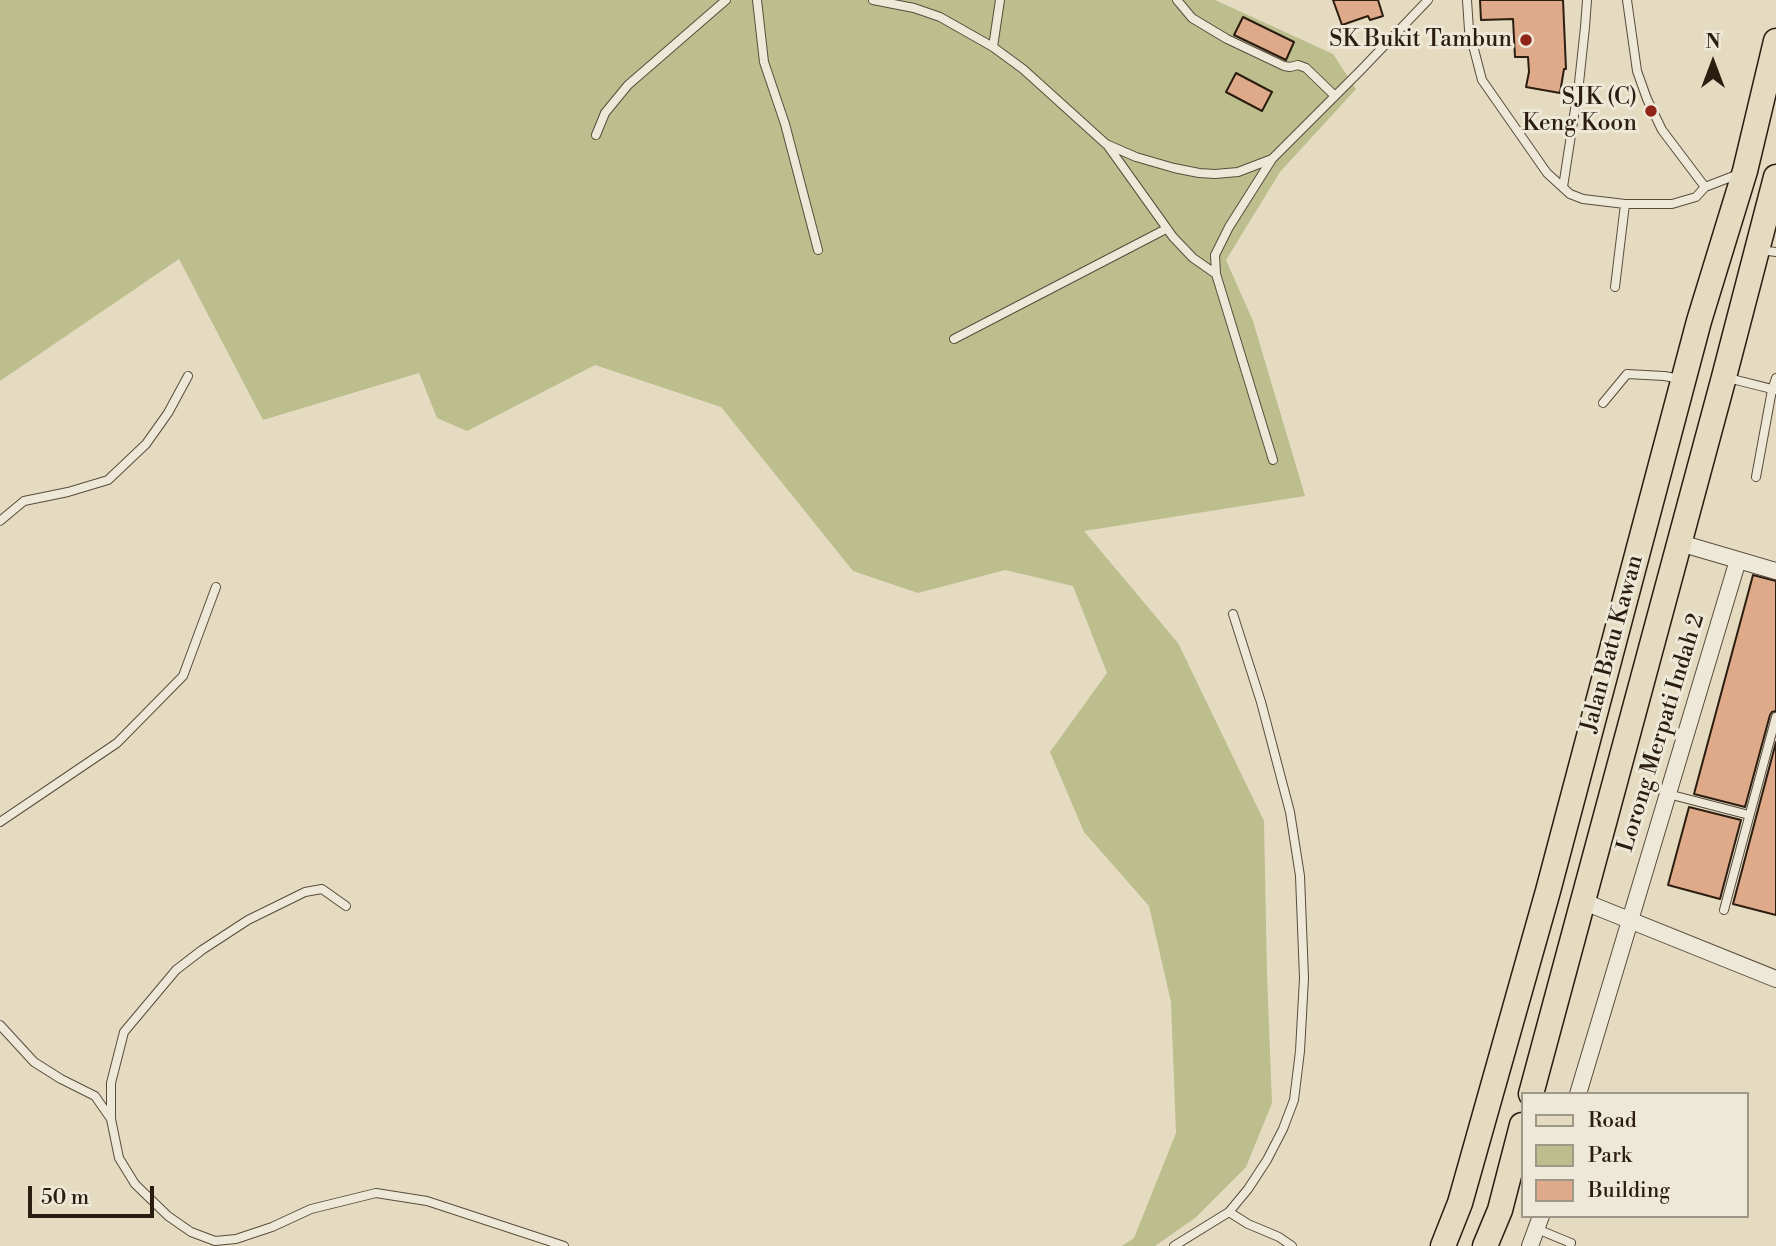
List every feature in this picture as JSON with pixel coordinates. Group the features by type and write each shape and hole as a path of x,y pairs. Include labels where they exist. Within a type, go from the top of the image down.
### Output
{"main road":[{"name":"Jalan Batu Kawan","path":"1443,1246 1460,1203 1548,891 1699,321 1745,171 1776,41"},
{"name":"Jalan Batu Kawan","path":"1532,1092 1724,377 1767,251 1776,177"},
{"path":"1485,1246 1500,1210 1520,1133"},
{"path":"1450,1246 1460,1203"}],"street":[{"path":"1680,543 1776,570"},
{"name":"Lorong Merpati Indah 2","path":"1579,1092 1738,560"},
{"path":"1582,901 1774,973"},
{"path":"1530,1246 1539,1222"}],"lane":[{"path":"596,135 605,113 628,85 726,0"},
{"path":"757,0 764,62 785,124 818,250"},
{"path":"873,0 914,8 940,17 993,47 1023,69 1106,144 1172,237 1216,274"},
{"path":"993,47 1000,0"},
{"path":"1177,0 1192,19 1227,38 1284,66 1290,68 1298,65 1307,68 1335,96"},
{"path":"1273,460 1216,274 1215,255 1272,159 1428,0"},
{"path":"1467,0 1469,30 1482,80 1547,173 1570,194 1583,199 1625,204 1672,204 1696,197 1706,187 1745,171"},
{"path":"1563,187 1579,83 1587,0"},
{"path":"1627,0 1637,71 1647,99 1662,130 1706,187"},
{"path":"1106,144 1136,157 1199,173 1238,172 1272,159"},
{"path":"1615,287 1625,204"},
{"path":"954,339 1166,229"},
{"path":"1602,403 1626,374 1684,380"},
{"path":"0,521 23,501 108,480 146,444 168,414 188,376"},
{"path":"1724,377 1774,390"},
{"path":"1756,477 1776,378"},
{"path":"0,822 117,743 183,676 216,587"},
{"path":"1174,1246 1229,1212 1267,1160 1294,1100 1300,1051 1304,978 1300,876 1290,812 1261,702 1233,614"},
{"path":"1724,910 1776,717"},
{"path":"1668,794 1749,815"},
{"path":"346,906 322,889 305,892 248,920 176,970 124,1032 111,1083 111,1119 119,1158 135,1184 167,1216 191,1232 215,1241 236,1239 272,1227 311,1209 376,1193 427,1201 564,1246"},
{"path":"0,1025 34,1062 95,1096 111,1119"},
{"path":"1229,1212 1292,1246"},
{"path":"1539,1222 1571,1243 1570,1246"}],"green space":[{"path":"0,0 1215,0 1333,54 1356,89 1280,172 1226,260 1253,321 1305,496 1084,531 1178,643 1264,821 1272,1103 1246,1167 1195,1218 1155,1246 1122,1246 1134,1238 1176,1133 1171,1002 1149,906 1084,832 1050,752 1107,673 1073,586 1005,570 918,593 853,571 721,407 595,365 467,431 437,418 419,373 263,420 179,259 0,381"}],"building":[{"path":"1333,0 1378,0 1383,16 1370,20 1368,16 1342,25"},
{"name":"SK Bukit Tambun","path":"1480,0 1563,0 1566,69 1560,93 1526,87 1528,57 1515,57 1513,19 1481,20"},
{"path":"1243,17 1294,42 1286,60 1234,35"},
{"path":"1236,73 1272,92 1262,111 1226,92"},
{"path":"1753,575 1776,581 1776,711 1770,715 1745,807 1694,794"},
{"path":"1776,742 1776,915 1733,904"},
{"path":"1689,807 1741,820 1720,899 1668,885"}],"place":[{"name":"SK Bukit Tambun","path":"1526,40"},
{"name":"SJK (C) Keng Koon","path":"1651,111"}]}
